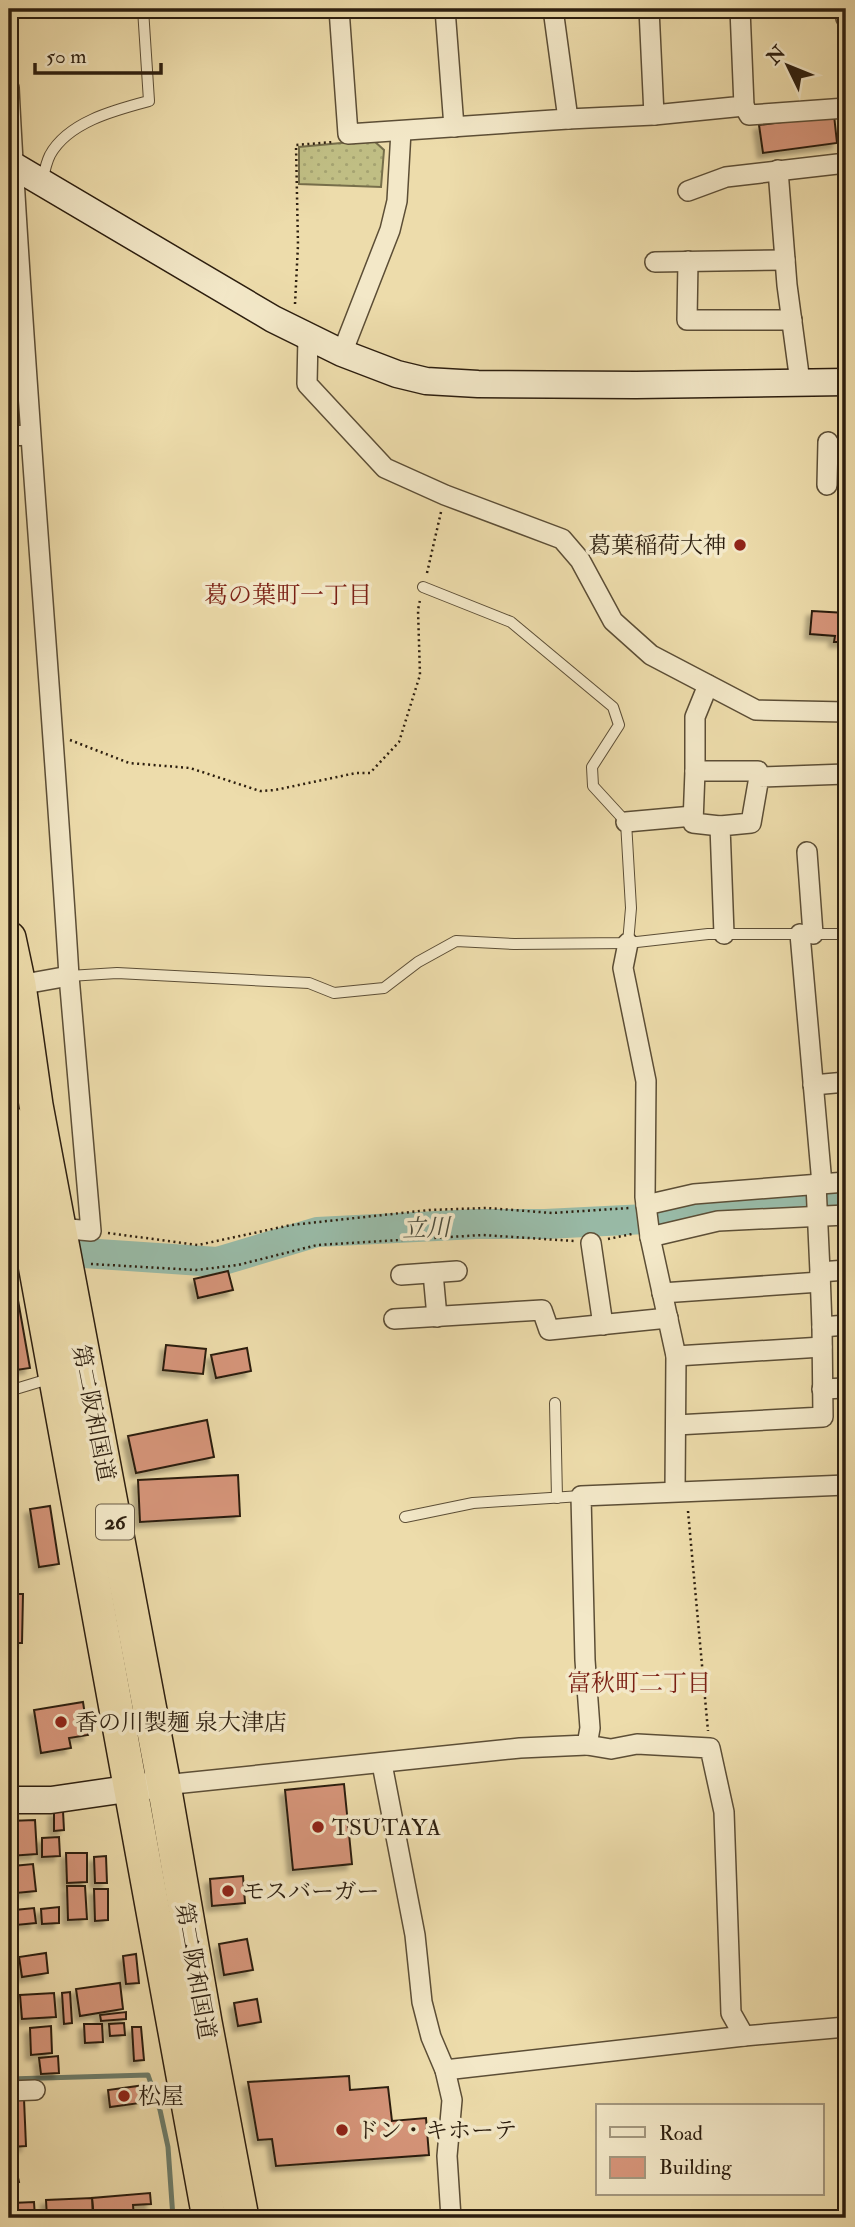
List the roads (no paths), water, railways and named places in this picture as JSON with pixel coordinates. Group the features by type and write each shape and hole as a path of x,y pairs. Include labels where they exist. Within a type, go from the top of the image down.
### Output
{"highway":[{"name":"第二阪和国道","path":"9,937 14,986 36,1105 50,1242 57,1377 148,1786 205,2022 242,2218"},
{"name":"第二阪和国道","path":"9,1122 50,1242 148,1786 209,2218"}],"street":[{"path":"339,9 348,134 654,115 744,106"},
{"path":"445,9 454,127"},
{"path":"553,9 568,119"},
{"path":"649,9 654,115"},
{"path":"740,9 744,106 749,115 846,108"},
{"path":"846,9 846,18"},
{"path":"9,88 11,164 54,733 69,976 50,1242"},
{"path":"342,353 390,230 397,201 401,131"},
{"path":"688,191 726,177 846,163"},
{"path":"11,164 272,319 342,353 397,374 426,381 636,385 846,382"},
{"path":"778,170 785,260 800,382"},
{"path":"654,262 785,260"},
{"path":"688,261 687,320 792,320"},
{"path":"300,332 307,384 385,468 445,495 562,539 580,560 612,621 651,655 756,710 846,712"},
{"path":"9,436 30,435"},
{"path":"827,485 834,454"},
{"path":"695,771 758,771 751,823 720,826 692,823 695,717 708,685"},
{"path":"759,777 846,774"},
{"path":"626,822 693,816"},
{"path":"720,826 724,934"},
{"path":"676,1425 823,1417 819,1185 806,934 807,852"},
{"path":"628,943 623,968 646,1081 646,1206 676,1356 680,1490"},
{"path":"14,986 69,976"},
{"path":"813,1085 846,1082"},
{"path":"646,1206 694,1194 846,1182"},
{"path":"650,1232 718,1221 819,1213 846,1215"},
{"path":"591,1243 603,1325"},
{"path":"662,1293 820,1277 846,1270"},
{"path":"401,1275 457,1271"},
{"path":"433,1273 437,1317"},
{"path":"394,1320 542,1310 549,1330 668,1318"},
{"path":"676,1356 822,1337 846,1325"},
{"path":"822,1389 846,1388"},
{"path":"587,1745 590,1728 585,1660 581,1496 846,1485"},
{"path":"9,1800 51,1800 148,1786 520,1748 587,1745 611,1749 637,1744 710,1748 724,1812 731,2013 744,2036"},
{"path":"382,1764 415,1935 422,2002 452,2100 447,2156 451,2218"},
{"path":"444,2070 846,2027"},
{"path":"9,2091 35,2090"}],"lane":[{"path":"42,182 50,156 60,142 78,128 149,101 143,9"},
{"path":"423,587 511,622 613,707 619,725 592,768 593,786 626,822 631,908 628,943"},
{"path":"69,976 117,973 309,983 334,993 384,988 418,962 456,941 514,944 628,943 724,934 846,934"},
{"path":"9,1391 57,1377"},
{"path":"555,1403 557,1498"},
{"path":"405,1517 473,1503 581,1496"}],"waterway":[{"name":"立川","path":"9,1248 217,1262 317,1232 646,1219 692,1209 846,1200"},
{"path":"9,2079 148,2075 160,2110 168,2147 173,2218"}],"place":[{"name":"葛葉稲荷大神","path":"740,545"},
{"name":"香の川製麺 泉大津店","path":"61,1722"},
{"name":"TSUTAYA","path":"318,1827"},
{"name":"モスバーガー","path":"228,1891"},
{"name":"松屋","path":"124,2096"},
{"name":"ドン・キホーテ","path":"342,2130"}],"district":[{"name":"葛の葉町一丁目","path":"288,595"},
{"name":"富秋町二丁目","path":"639,1683"}]}
